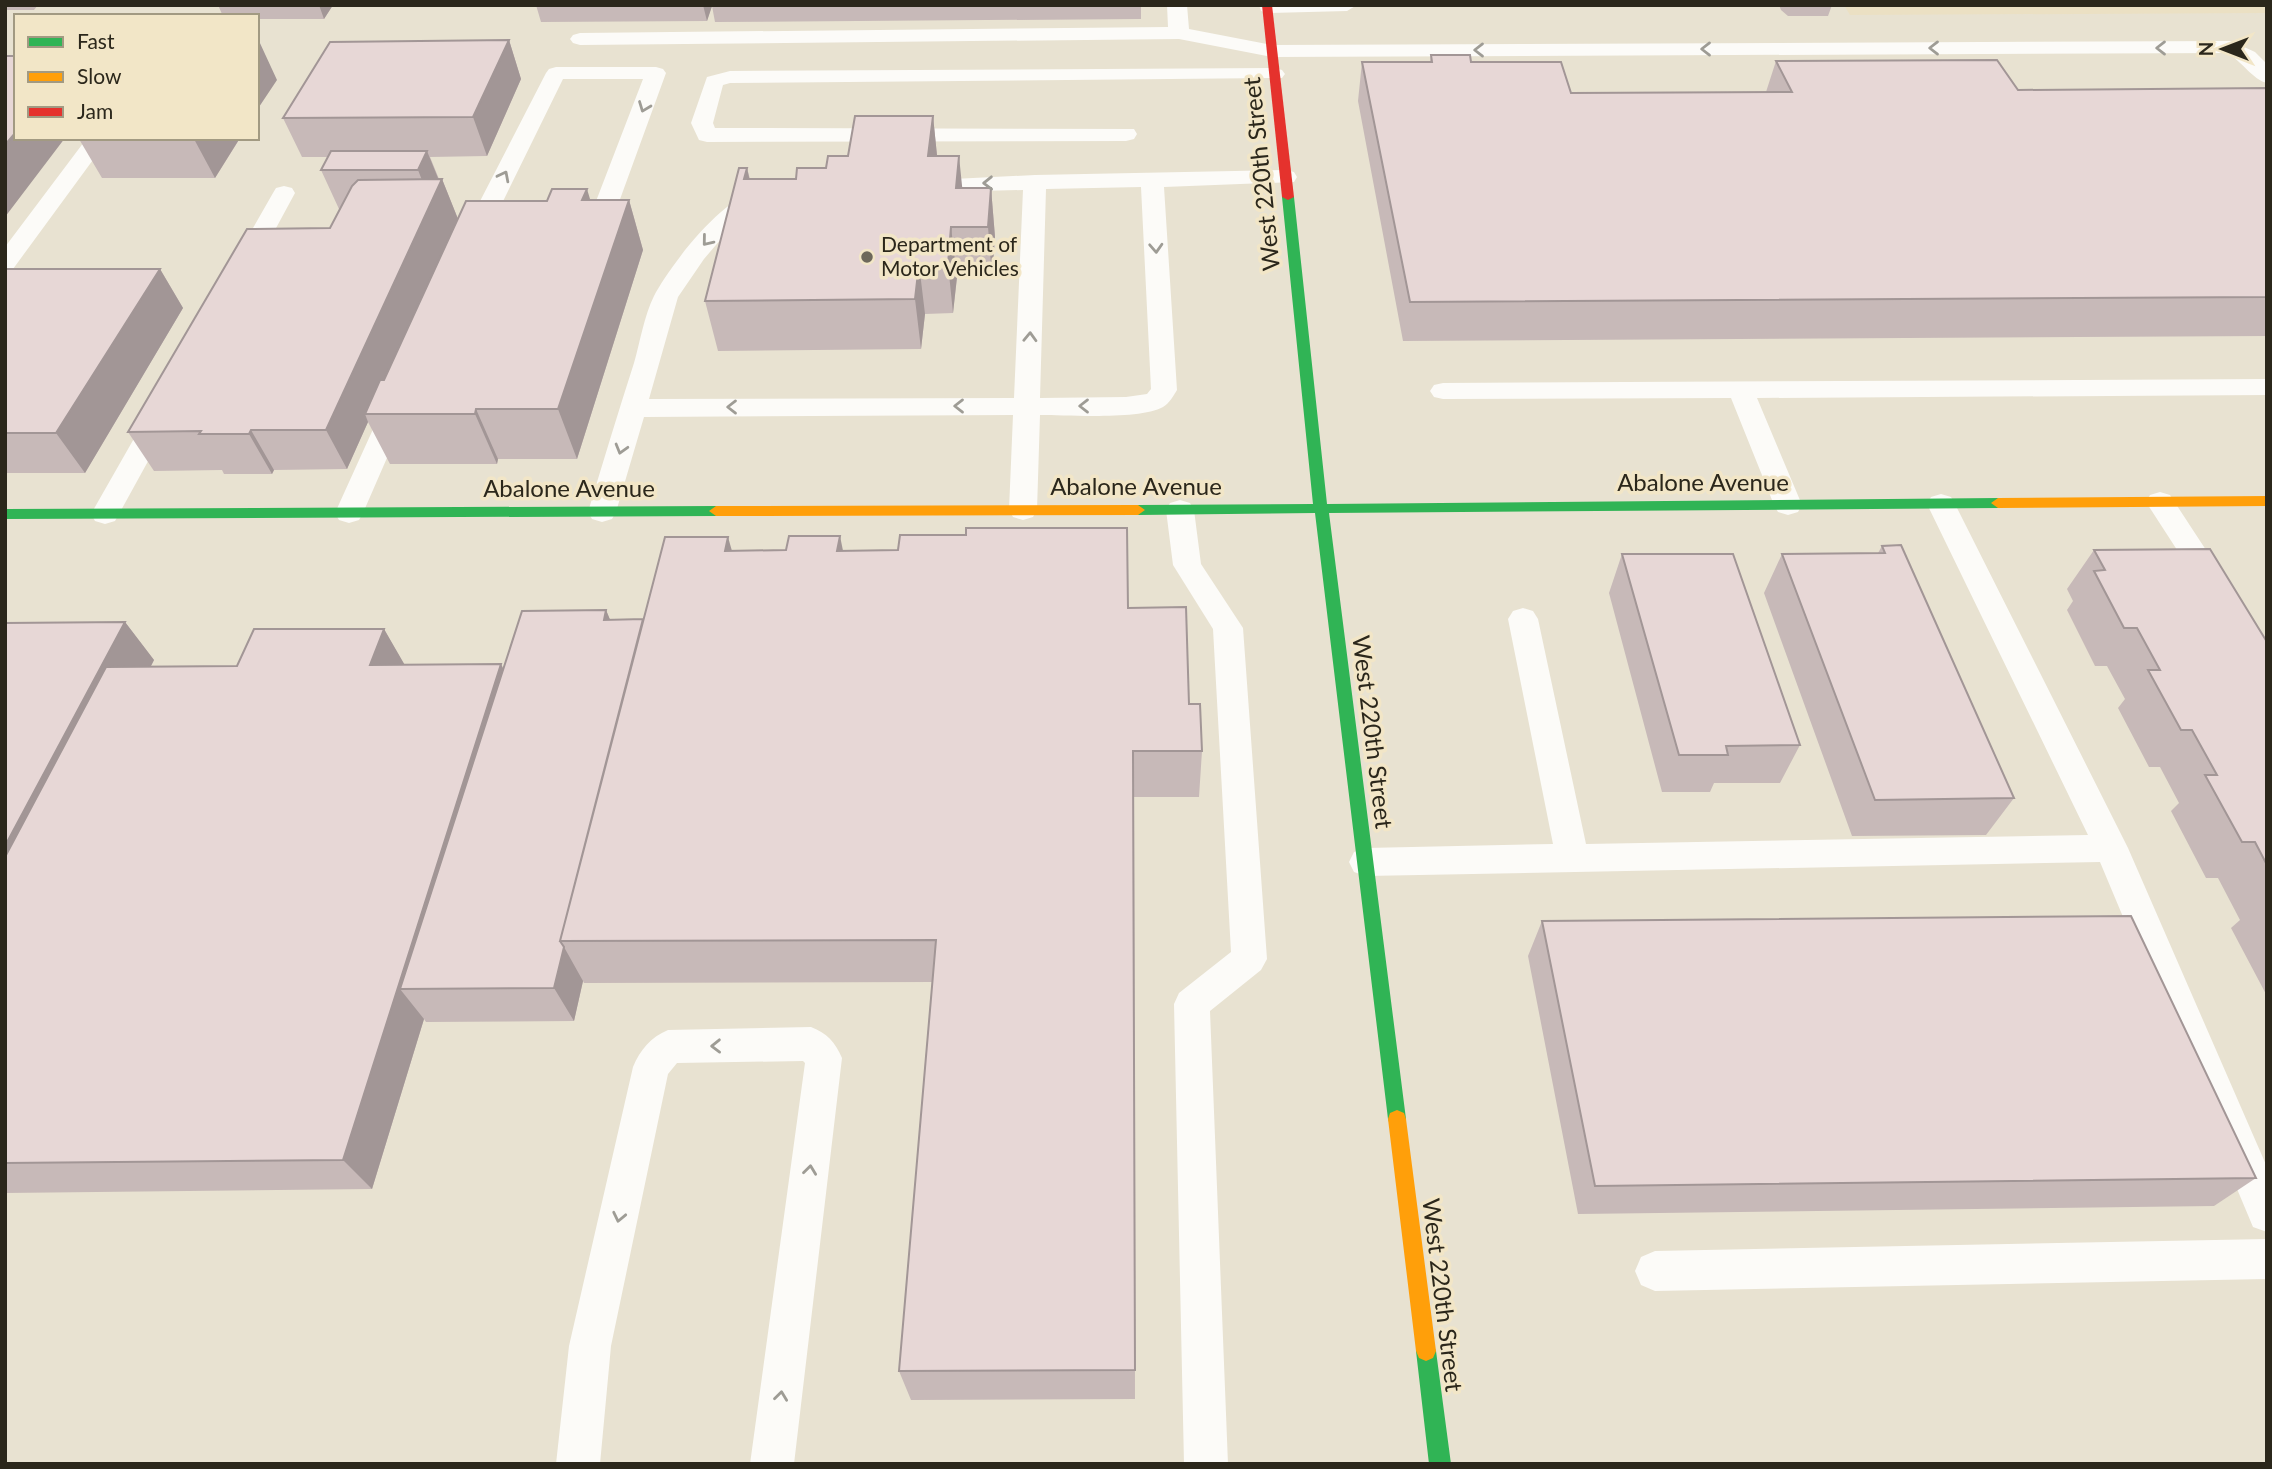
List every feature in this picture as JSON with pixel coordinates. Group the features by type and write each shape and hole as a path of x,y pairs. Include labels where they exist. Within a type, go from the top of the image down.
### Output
{"street":[{"name":"West 220th Street","path":"1267,6 1321,509 1440,1464"},
{"name":"Abalone Avenue","path":"5,514 1180,510 2267,501"}],"lane":[{"path":"1177,5 1179,33"},
{"path":"1267,6 1347,5"},
{"path":"580,38 1179,33 1272,51 2231,47 2248,56 2267,77"},
{"path":"462,261 556,73 656,73 603,213 576,229 554,235"},
{"path":"1126,134 707,135 702,122 714,81 730,77 1275,74"},
{"path":"5,264 97,140"},
{"path":"941,185 1286,177"},
{"path":"633,408 1140,405 1155,401 1164,390 1152,180"},
{"path":"1023,510 1035,182"},
{"path":"601,512 666,297 682,272 740,207 778,191"},
{"path":"230,291 284,194"},
{"path":"473,237 501,237"},
{"path":"349,513 406,386"},
{"path":"1443,391 2267,387"},
{"path":"105,514 175,388"},
{"path":"1740,388 1788,505"},
{"path":"2160,502 2225,603"},
{"path":"1941,504 2111,848 2267,1213"},
{"path":"1180,510 1187,565 1228,628 1249,959 1192,1004 1206,1464"},
{"path":"1523,619 1572,858"},
{"path":"1366,862 2111,848"},
{"path":"578,1464 590,1346 652,1067 668,1047 811,1044 824,1058 772,1464"},
{"path":"1655,1270 2267,1259"}],"shaded area":[{"path":"1844,5 2267,5 2267,13 1850,15"}],"building":[{"path":"509,40 473,117 283,118 330,42"},
{"path":"1431,55 1470,55 1471,62 1561,62 1571,93 1792,92 1776,61 1997,60 2018,90 2267,88 2267,297 1410,302 1362,62 1432,62"},
{"path":"5,56 14,56 14,134 5,145"},
{"path":"855,116 933,116 928,156 959,156 956,188 991,188 988,227 951,227 948,264 919,264 915,299 705,301 739,168 747,168 744,179 796,179 797,168 826,168 828,156 848,156"},
{"path":"331,151 427,151 418,170 321,170"},
{"path":"442,179 326,430 251,430 249,434 199,434 201,431 128,432 247,229 330,228 352,186 358,180"},
{"path":"552,189 587,189 582,200 629,200 558,409 476,409 475,414 365,414 380,380 384,380 466,201 547,201"},
{"path":"5,269 160,269 56,433 5,433"},
{"path":"966,528 1127,528 1128,608 1186,607 1189,704 1200,704 1202,751 1133,751 1135,1370 899,1371 936,940 560,941 665,537 728,537 725,551 786,550 789,536 840,536 837,551 898,550 900,535 966,535"},
{"path":"1901,545 2014,798 1875,800 1782,554 1885,553 1882,546"},
{"path":"2210,549 2267,642 2267,865 2255,842 2242,842 2205,775 2217,775 2192,730 2181,730 2148,670 2160,670 2137,628 2124,628 2094,571 2105,570 2094,550"},
{"path":"1622,554 1733,554 1800,745 1726,746 1728,755 1679,755"},
{"path":"606,610 604,620 643,619 560,941 564,947 554,988 400,989 522,611"},
{"path":"125,622 5,846 5,623"},
{"path":"254,629 384,629 370,665 501,664 343,1160 5,1163 5,857 106,667 237,666"},
{"path":"2131,916 2256,1178 1595,1186 1542,921"}],"traffic: fast":[{"path":"1288,197 1321,509 1397,1119"},
{"path":"1138,510 1998,503"},
{"path":"5,514 716,511"},
{"path":"1426,1351 1440,1464"}],"traffic: slow":[{"path":"1998,503 2267,501"},
{"path":"716,511 1138,510"},
{"path":"1397,1119 1426,1351"}],"traffic: jam":[{"path":"1267,5 1288,197"}],"place":[{"name":"Department of Motor Vehicles","path":"867,257"}]}
